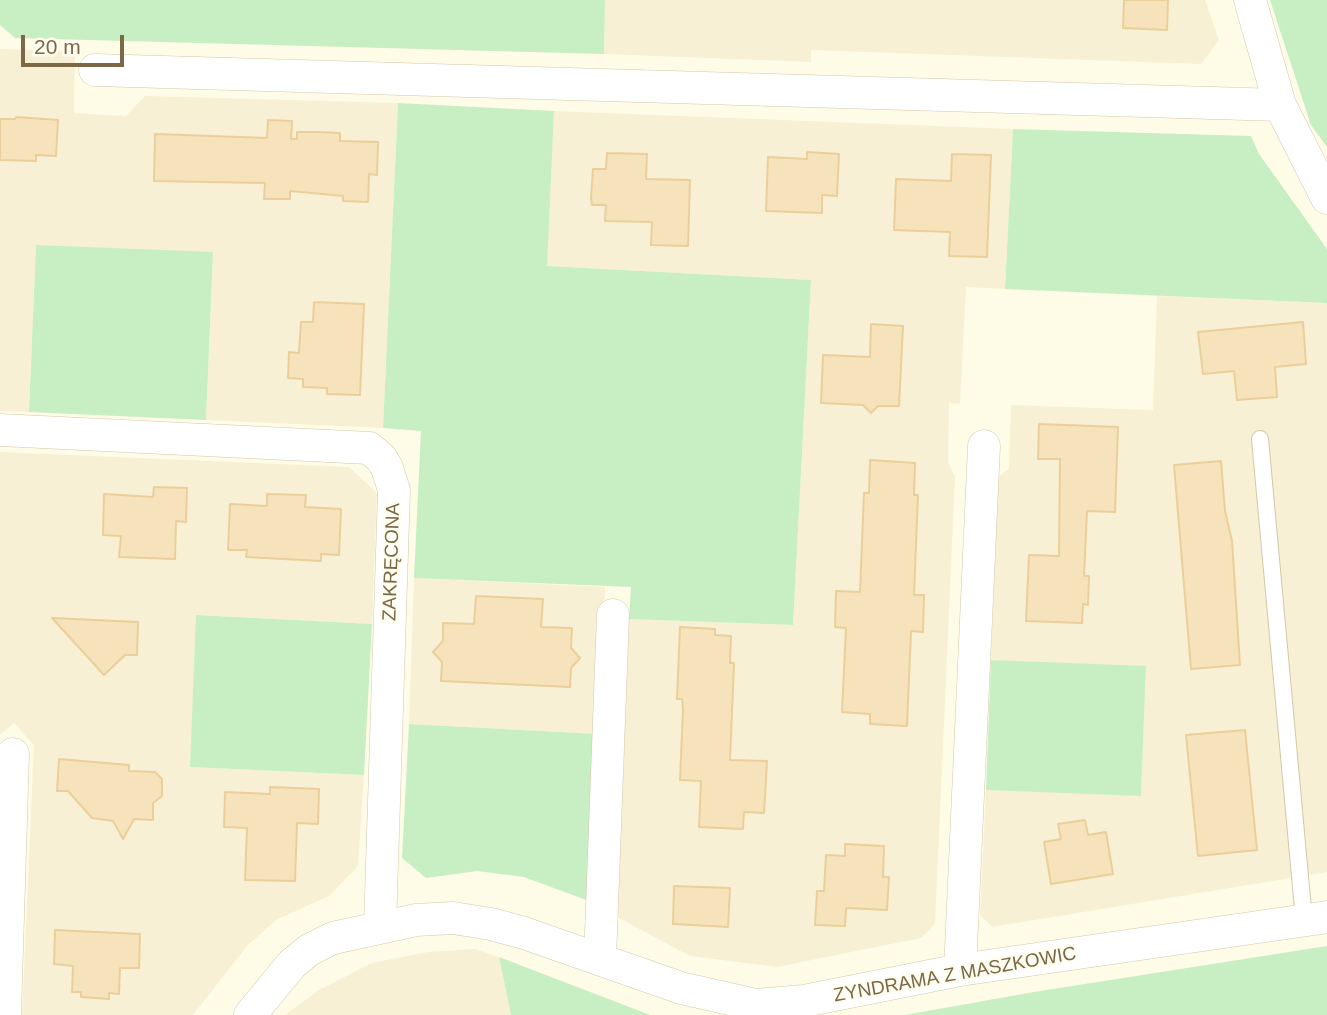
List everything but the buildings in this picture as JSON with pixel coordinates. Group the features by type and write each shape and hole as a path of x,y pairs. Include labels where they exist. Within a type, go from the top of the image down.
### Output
{"street":[{"path":"1250,0 1280,105 1327,198"},
{"path":"95,69 1280,105"},
{"name":"ZAKRĘCONA","path":"0,430 369,448 381,458 394,490 380,927"},
{"path":"960,970 984,446"},
{"path":"600,959 613,615"},
{"path":"5,1015 13,754"},
{"name":"ZYNDRAMA Z MASZKOWIC","path":"250,1015 292,964 309,950 333,938 416,920 453,918 491,924 681,988 756,1005 804,1001 960,970 1316,919"}],"lane":[{"path":"1260,439 1316,919"}],"shaded area":[{"path":"605,0 1205,0 1219,40 1201,64 811,50 811,62 604,54"},
{"path":"0,49 75,51 74,113 126,116 145,96 398,103 383,428 206,420 213,253 36,245 29,412 0,411"},
{"path":"554,111 1013,129 1005,289 966,287 960,404 949,403 948,462 955,476 935,924 921,938 777,967 690,956 617,917 629,619 793,625 811,280 546,266"},
{"path":"1157,296 1327,303 1327,872 992,927 980,915 986,790 1141,795 1146,667 991,660 998,477 1009,469 1011,405 1153,410"},
{"path":"0,452 349,467 377,493 372,624 197,615 190,767 364,775 358,866 329,896 276,920 247,946 193,1015 22,1015 34,745 14,723 0,735"},
{"path":"414,578 605,587 597,734 409,724"},
{"path":"475,949 499,957 511,1015 285,1015 319,990 372,963 428,952"}],"green space":[{"path":"0,0 605,0 604,54 15,38 0,25"},
{"path":"1270,0 1327,0 1327,147 1311,125"},
{"path":"398,103 554,111 547,266 811,280 793,625 629,619 631,587 414,578 421,431 383,428"},
{"path":"1013,129 1251,136 1259,154 1327,249 1327,303 1005,289"},
{"path":"36,245 213,252 206,420 29,412"},
{"path":"196,615 372,624 364,775 190,767"},
{"path":"991,660 1146,666 1141,796 986,790"},
{"path":"409,724 597,734 589,901 524,877 477,871 426,878 402,858"},
{"path":"1327,946 1327,1015 905,1015 1034,992"},
{"path":"499,957 645,1013 651,1015 511,1015"}]}
